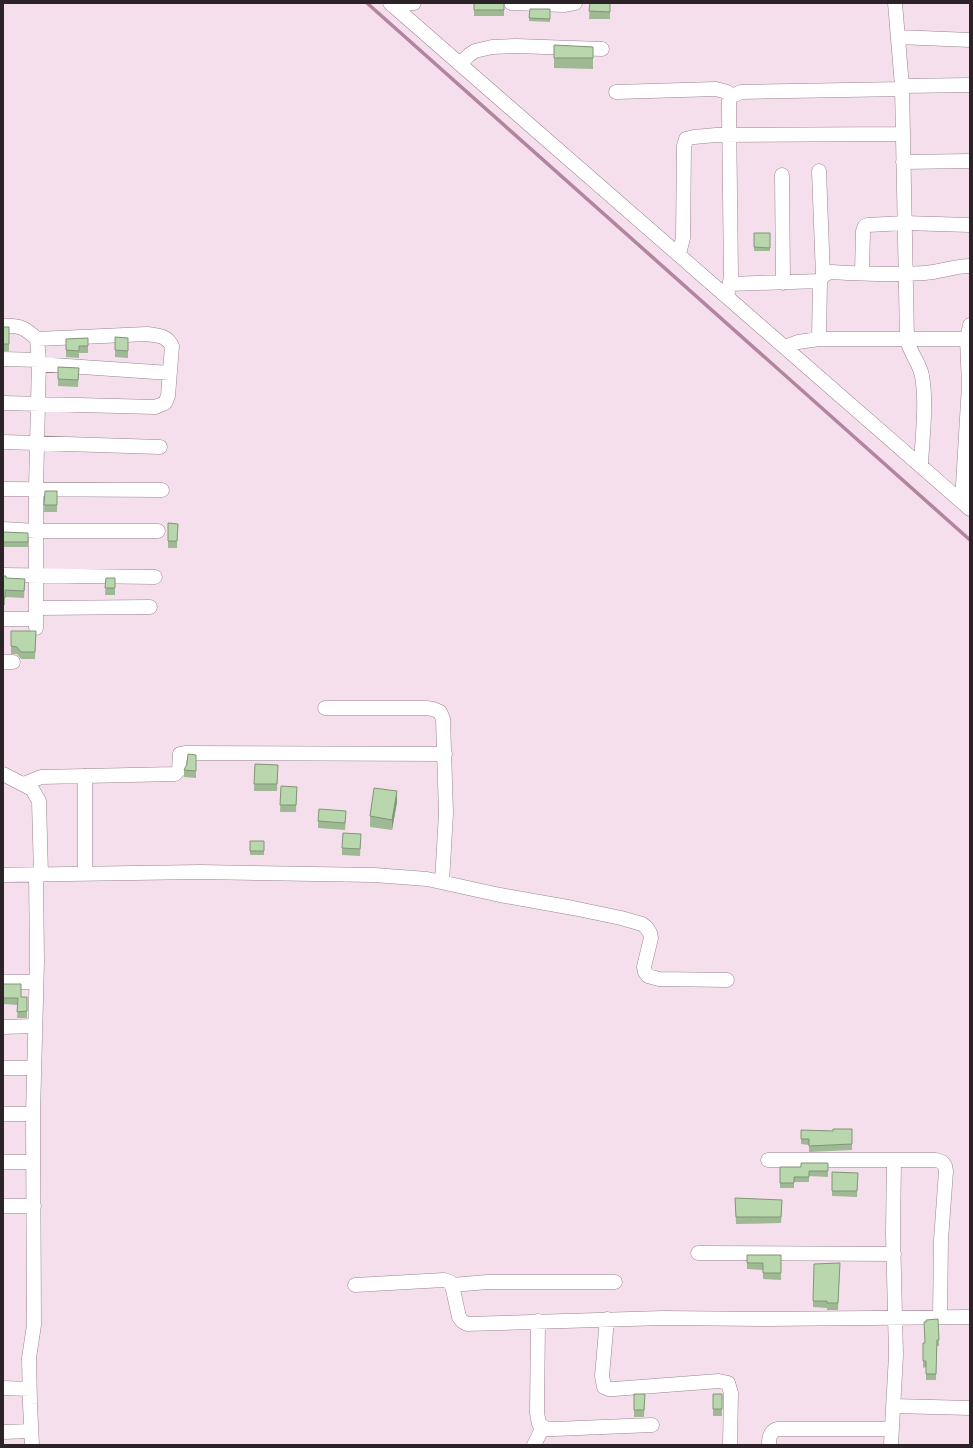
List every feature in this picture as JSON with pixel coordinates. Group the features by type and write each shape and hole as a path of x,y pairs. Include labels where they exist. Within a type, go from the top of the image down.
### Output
{"street":[{"path":"391,4 414,3"},
{"path":"511,3 564,5 575,3"},
{"path":"895,3 902,87 907,339 909,349 922,374 923,421 921,466"},
{"path":"391,4 679,254 729,290 785,347 966,505"},
{"path":"898,37 970,40"},
{"path":"460,64 469,55 476,51 492,46 602,49"},
{"path":"729,290 729,106 732,96 741,92 970,85"},
{"path":"616,92 716,89 727,92 732,96"},
{"path":"679,254 683,238 684,141 686,139 694,137 729,135 903,134"},
{"path":"903,162 970,161"},
{"path":"819,171 821,279 819,338"},
{"path":"782,175 783,283"},
{"path":"862,273 863,231 865,226 873,224 904,223 970,225"},
{"path":"729,290 821,279 832,272 905,274 935,272 960,266 970,266"},
{"path":"966,505 970,386 970,325"},
{"path":"3,326 20,327 37,339 147,334 161,336 168,340 172,346 168,396 165,403 161,406 141,407 3,403"},
{"path":"785,347 798,342 819,338 969,339"},
{"path":"36,618 37,403 39,362 37,339"},
{"path":"3,359 170,373"},
{"path":"3,442 160,447"},
{"path":"3,489 162,490"},
{"path":"3,530 158,531"},
{"path":"3,576 36,575 154,577"},
{"path":"3,619 36,618 150,607"},
{"path":"325,708 426,708 440,712 443,719 446,813 442,882"},
{"path":"24,784 41,777 175,774 179,770 180,754 188,752 445,754"},
{"path":"3,774 32,789 39,801 33,1114 34,1325 29,1352 29,1389 32,1438 3,1432"},
{"path":"84,776 85,874"},
{"path":"3,875 200,872 374,875 442,882 500,895 580,909 642,924 650,933 651,938 644,967 648,976 659,979 727,980"},
{"path":"3,982 36,982"},
{"path":"3,1027 35,1026"},
{"path":"3,1068 34,1068"},
{"path":"3,1114 33,1114"},
{"path":"768,1160 936,1160 942,1162 945,1166 941,1240 940,1317"},
{"path":"891,1445 896,1355 894,1160"},
{"path":"3,1162 33,1162"},
{"path":"3,1206 34,1206"},
{"path":"698,1253 894,1254"},
{"path":"355,1285 437,1280 450,1282 459,1317 462,1321 468,1324 607,1319 970,1317"},
{"path":"452,1286 488,1282 616,1282"},
{"path":"607,1319 602,1376 604,1387 614,1389 719,1381 728,1383 731,1393 730,1445"},
{"path":"538,1321 537,1413 539,1424 542,1427 554,1429 652,1425"},
{"path":"3,1388 29,1389"},
{"path":"894,1406 970,1408"},
{"path":"534,1445 542,1427"},
{"path":"769,1445 770,1435 773,1431 778,1429 892,1429"}],"building":[{"path":"474,3 504,3 504,10 474,10"},
{"path":"590,3 610,3 610,12 589,11"},
{"path":"530,9 550,9 550,19 529,18"},
{"path":"554,45 593,47 593,58 554,58"},
{"path":"754,233 770,233 770,248 754,247"},
{"path":"3,327 9,327 9,344 3,344"},
{"path":"115,337 128,338 128,351 115,350"},
{"path":"88,338 88,346 79,346 79,351 66,350 66,339"},
{"path":"58,367 79,368 78,380 58,379"},
{"path":"45,491 57,491 57,505 44,505"},
{"path":"168,523 178,524 177,541 168,541"},
{"path":"3,532 28,533 28,542 3,542"},
{"path":"3,576 6,576 6,578 25,579 24,591 5,590 5,598 3,598"},
{"path":"106,578 115,578 115,588 105,588"},
{"path":"11,631 36,631 35,652 21,652 17,647 11,646"},
{"path":"188,754 196,755 196,771 184,770 187,764"},
{"path":"255,764 278,765 277,784 254,784"},
{"path":"281,786 297,787 296,805 280,805"},
{"path":"374,788 397,791 392,820 370,816"},
{"path":"319,809 346,811 345,823 318,821"},
{"path":"343,833 361,834 360,849 342,848"},
{"path":"250,841 264,841 264,851 250,851"},
{"path":"3,984 21,984 21,997 27,997 27,1011 17,1012 18,998 3,998"},
{"path":"833,1129 852,1129 852,1144 809,1146 809,1139 801,1139 801,1130 833,1131"},
{"path":"801,1163 828,1163 828,1171 809,1171 809,1177 794,1177 794,1183 780,1183 780,1167 801,1167"},
{"path":"832,1172 858,1173 857,1191 832,1191"},
{"path":"735,1198 782,1200 781,1217 736,1217"},
{"path":"747,1255 781,1255 781,1273 763,1273 763,1263 747,1263"},
{"path":"840,1263 838,1303 813,1301 814,1264"},
{"path":"938,1319 939,1340 937,1340 936,1374 926,1374 926,1361 923,1361 923,1343 925,1343 924,1322 926,1322 926,1320"},
{"path":"634,1394 645,1394 644,1410 634,1410"},
{"path":"713,1394 722,1394 722,1409 713,1409"}],"waterway":[{"path":"367,3 970,540"}]}
